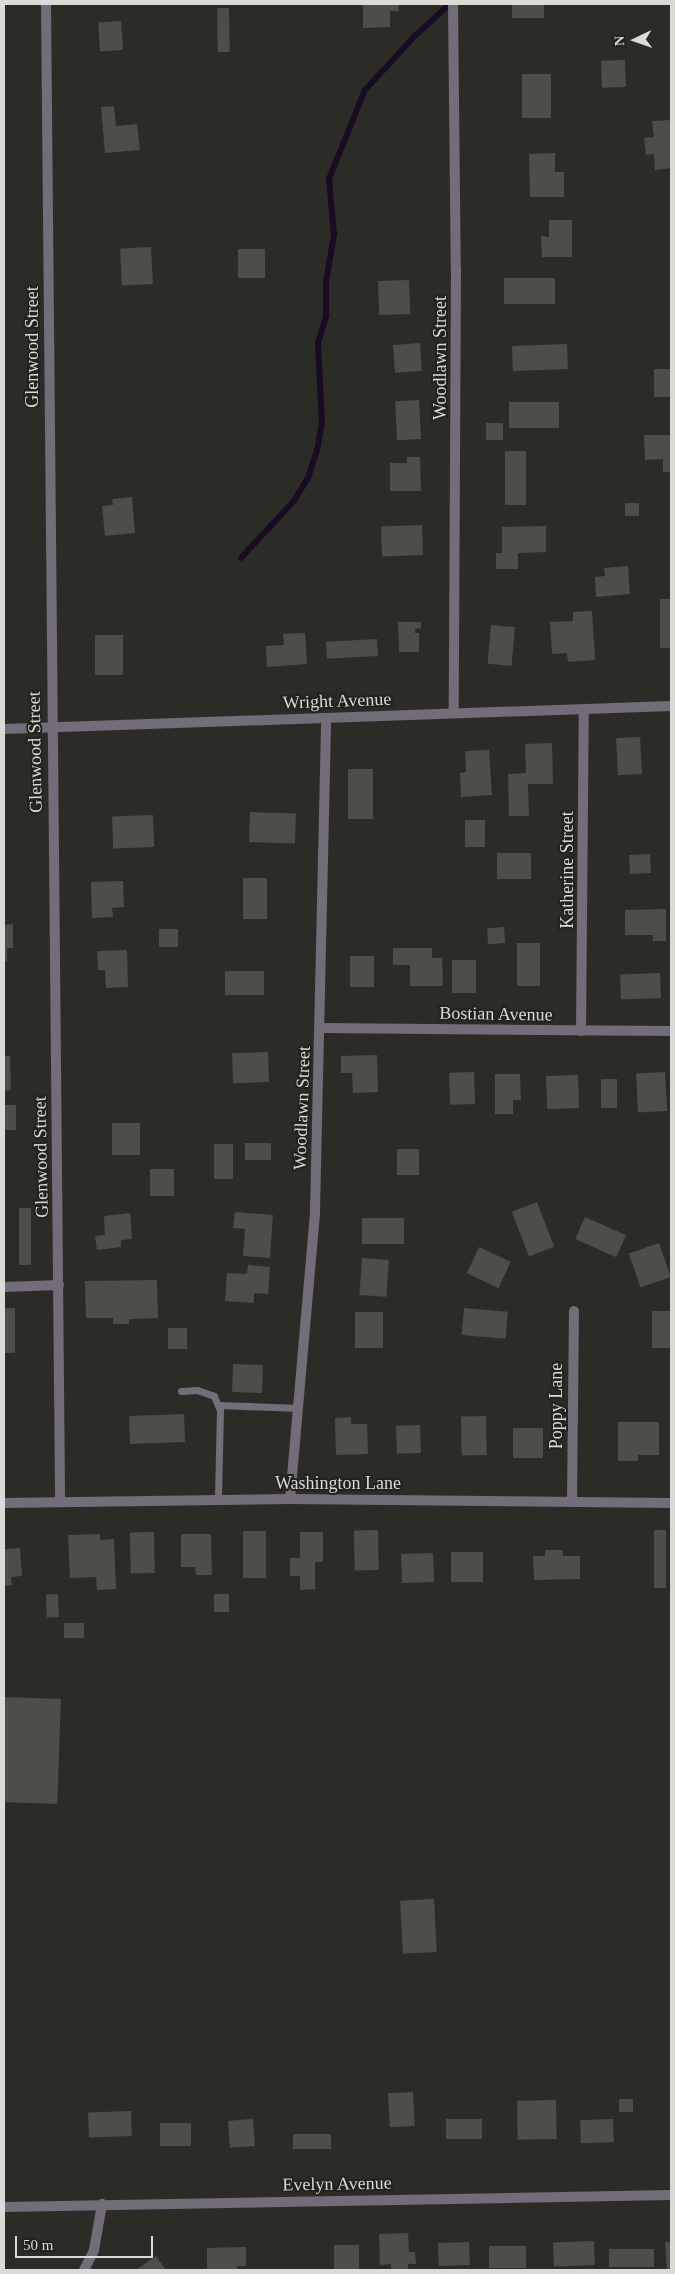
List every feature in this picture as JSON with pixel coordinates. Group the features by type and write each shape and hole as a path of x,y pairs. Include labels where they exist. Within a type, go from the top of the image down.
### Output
{"street":[{"name":"Glenwood Street","path":"46,4 51,727 59,1285 60,1500"},
{"name":"Woodlawn Street","path":"453,4 456,269 454,713"},
{"name":"Wright Avenue","path":"4,728 671,706"},
{"name":"Katherine Street","path":"582,1031 584,710"},
{"name":"Woodlawn Street","path":"290,1499 315,1211 326,718"},
{"name":"Bostian Avenue","path":"320,1028 671,1031"},
{"path":"4,1287 59,1285"},
{"name":"Poppy Lane","path":"572,1501 574,1311"},
{"name":"Washington Lane","path":"4,1503 60,1500 218,1499 671,1503"},
{"name":"Evelyn Avenue","path":"4,2207 671,2195"},
{"path":"84,2270 94,2250 102,2204"}],"lane":[{"path":"181,1391 197,1390 214,1396 218,1405 218,1499"},
{"path":"218,1405 298,1408"}],"building":[{"path":"363,4 398,4 399,11 390,11 390,27 363,28"},
{"path":"512,4 544,4 544,18 512,18"},
{"path":"217,8 229,8 230,52 218,52"},
{"path":"121,21 123,50 100,52 98,23"},
{"path":"625,60 626,87 602,88 601,61"},
{"path":"522,74 551,74 551,118 522,118"},
{"path":"114,106 116,126 137,124 140,150 105,153 101,107"},
{"path":"671,120 671,168 655,170 654,154 646,155 644,138 654,137 652,121"},
{"path":"555,153 555,172 564,172 564,197 530,197 529,154"},
{"path":"549,220 572,220 572,257 542,257 541,236 549,237"},
{"path":"151,247 153,284 122,286 120,249"},
{"path":"238,249 265,249 265,278 238,278"},
{"path":"504,278 555,278 555,304 504,304"},
{"path":"409,280 410,314 379,315 378,281"},
{"path":"420,343 422,371 395,373 393,345"},
{"path":"567,344 568,369 513,371 512,346"},
{"path":"654,369 671,369 671,397 654,397"},
{"path":"419,400 421,439 397,440 395,401"},
{"path":"509,402 559,402 559,428 509,428"},
{"path":"486,423 503,423 503,440 486,440"},
{"path":"644,435 671,435 671,472 663,472 663,459 645,460"},
{"path":"505,451 526,451 526,505 505,505"},
{"path":"407,457 420,457 421,491 390,491 390,463 407,463"},
{"path":"132,497 135,533 105,536 102,506 113,505 112,499"},
{"path":"625,503 639,503 639,516 625,516"},
{"path":"422,525 423,555 382,556 381,526"},
{"path":"546,526 546,552 518,553 518,569 496,569 496,553 502,553 502,527"},
{"path":"628,566 630,594 596,597 595,577 605,576 604,568"},
{"path":"660,599 671,599 671,648 660,648"},
{"path":"592,611 595,660 568,662 567,653 552,654 550,622 573,621 573,612"},
{"path":"398,622 421,622 421,628 415,629 415,633 419,633 419,652 399,652"},
{"path":"491,625 515,627 512,666 488,664"},
{"path":"305,633 307,664 267,667 266,646 284,645 283,634"},
{"path":"95,635 123,635 123,675 95,675"},
{"path":"377,639 378,656 327,659 326,642"},
{"path":"640,737 642,774 618,775 616,738"},
{"path":"552,743 553,784 528,784 529,816 509,816 508,774 526,773 525,744"},
{"path":"489,750 492,795 461,797 460,773 466,772 465,751"},
{"path":"348,769 373,769 373,819 348,819"},
{"path":"250,812 296,814 295,844 249,842"},
{"path":"153,815 154,847 113,848 112,816"},
{"path":"465,820 485,820 485,847 465,847"},
{"path":"497,853 531,853 531,879 497,879"},
{"path":"650,854 651,873 630,874 629,855"},
{"path":"243,878 267,878 267,919 243,919"},
{"path":"123,881 124,907 112,908 113,917 92,918 91,882"},
{"path":"666,909 666,941 653,941 653,935 625,935 625,910"},
{"path":"13,924 13,948 7,948 7,961 4,961 4,925"},
{"path":"504,927 505,943 488,944 487,928"},
{"path":"159,929 178,929 178,947 159,947"},
{"path":"517,943 540,943 540,986 517,986"},
{"path":"393,948 432,948 432,958 442,958 443,986 410,986 410,965 393,965"},
{"path":"127,950 128,987 106,988 105,970 98,970 97,951"},
{"path":"350,956 374,956 374,987 350,987"},
{"path":"452,960 476,960 476,993 452,993"},
{"path":"225,971 264,971 264,995 225,995"},
{"path":"660,973 661,998 621,999 620,974"},
{"path":"268,1052 269,1082 233,1083 232,1053"},
{"path":"377,1055 378,1092 353,1093 352,1073 341,1073 341,1056"},
{"path":"4,1056 10,1056 11,1090 4,1091"},
{"path":"474,1072 475,1104 450,1105 449,1073"},
{"path":"665,1072 667,1111 638,1112 636,1074"},
{"path":"495,1074 520,1074 521,1100 513,1100 513,1114 495,1114"},
{"path":"578,1075 579,1108 547,1109 546,1076"},
{"path":"601,1079 617,1079 617,1108 601,1108"},
{"path":"4,1105 16,1105 16,1130 4,1130"},
{"path":"112,1123 140,1123 140,1155 112,1155"},
{"path":"245,1143 271,1143 271,1160 245,1160"},
{"path":"214,1144 233,1144 233,1179 214,1179"},
{"path":"397,1149 419,1149 419,1175 397,1175"},
{"path":"150,1169 174,1169 174,1196 150,1196"},
{"path":"537,1202 554,1247 529,1256 512,1212"},
{"path":"19,1208 31,1208 31,1265 19,1265"},
{"path":"235,1212 273,1215 270,1258 243,1256 245,1229 233,1228"},
{"path":"130,1213 132,1239 121,1240 121,1247 97,1250 95,1236 105,1235 104,1216"},
{"path":"585,1217 626,1235 616,1257 575,1239"},
{"path":"362,1218 404,1218 404,1244 362,1244"},
{"path":"659,1243 671,1277 640,1287 629,1253"},
{"path":"479,1247 511,1262 498,1288 467,1273"},
{"path":"362,1258 389,1260 386,1297 359,1295"},
{"path":"248,1265 270,1267 268,1294 254,1293 254,1303 225,1301 227,1273 247,1274"},
{"path":"157,1280 158,1318 129,1319 129,1324 113,1324 113,1318 86,1318 85,1281"},
{"path":"4,1308 15,1308 15,1353 4,1353"},
{"path":"464,1308 508,1312 505,1339 462,1335"},
{"path":"652,1311 671,1311 671,1348 652,1348"},
{"path":"355,1312 383,1312 383,1348 355,1348"},
{"path":"168,1328 187,1328 187,1349 168,1349"},
{"path":"233,1364 263,1365 262,1393 232,1392"},
{"path":"184,1414 185,1442 130,1444 129,1416"},
{"path":"461,1416 486,1416 487,1455 462,1455"},
{"path":"351,1417 351,1424 367,1424 368,1454 336,1455 335,1418"},
{"path":"618,1422 659,1422 659,1455 638,1455 638,1461 618,1461"},
{"path":"420,1425 421,1453 397,1454 396,1426"},
{"path":"513,1428 543,1428 543,1458 513,1458"},
{"path":"354,1530 378,1530 379,1570 355,1570"},
{"path":"654,1530 666,1530 666,1588 654,1588"},
{"path":"243,1531 266,1531 266,1578 243,1578"},
{"path":"130,1532 154,1532 155,1573 131,1573"},
{"path":"300,1532 323,1532 323,1562 315,1562 315,1589 300,1590 300,1576 290,1576 290,1558 300,1558"},
{"path":"100,1534 100,1540 114,1539 116,1589 97,1590 96,1577 70,1578 68,1535"},
{"path":"181,1534 211,1534 212,1575 196,1575 195,1567 181,1567"},
{"path":"20,1548 22,1576 11,1577 12,1585 4,1586 4,1549"},
{"path":"545,1550 563,1550 563,1556 580,1556 580,1579 534,1580 533,1556 545,1556"},
{"path":"451,1552 483,1552 483,1582 451,1582"},
{"path":"433,1553 434,1582 402,1583 401,1554"},
{"path":"46,1594 58,1594 59,1617 47,1617"},
{"path":"214,1594 229,1594 229,1612 214,1612"},
{"path":"64,1623 84,1623 84,1638 64,1638"},
{"path":"4,1697 61,1699 57,1804 4,1802"},
{"path":"434,1899 437,1952 403,1954 400,1901"},
{"path":"413,2092 415,2126 390,2127 388,2093"},
{"path":"619,2099 633,2099 633,2112 619,2112"},
{"path":"556,2100 557,2139 518,2140 517,2101"},
{"path":"131,2111 132,2136 89,2137 88,2113"},
{"path":"253,2119 255,2146 230,2148 228,2121"},
{"path":"446,2119 482,2119 482,2139 446,2139"},
{"path":"613,2119 614,2142 581,2143 580,2120"},
{"path":"160,2123 191,2123 191,2146 160,2146"},
{"path":"293,2134 331,2134 331,2149 293,2149"},
{"path":"408,2233 409,2252 415,2252 416,2264 408,2264 408,2270 391,2270 391,2264 380,2265 379,2234"},
{"path":"594,2241 595,2265 554,2266 553,2242"},
{"path":"469,2242 470,2265 439,2266 438,2243"},
{"path":"665,2242 671,2242 671,2270 667,2270"},
{"path":"334,2245 359,2245 359,2270 334,2270"},
{"path":"489,2246 526,2246 526,2268 489,2268"},
{"path":"246,2247 246,2266 237,2266 237,2270 207,2270 207,2248"},
{"path":"609,2249 654,2249 654,2267 609,2267"},
{"path":"156,2256 166,2270 136,2270"}],"waterway":[{"path":"241,558 294,501 308,478 317,451 322,424 318,343 326,316 326,282 334,235 329,179 365,90 416,35 450,4"}]}
